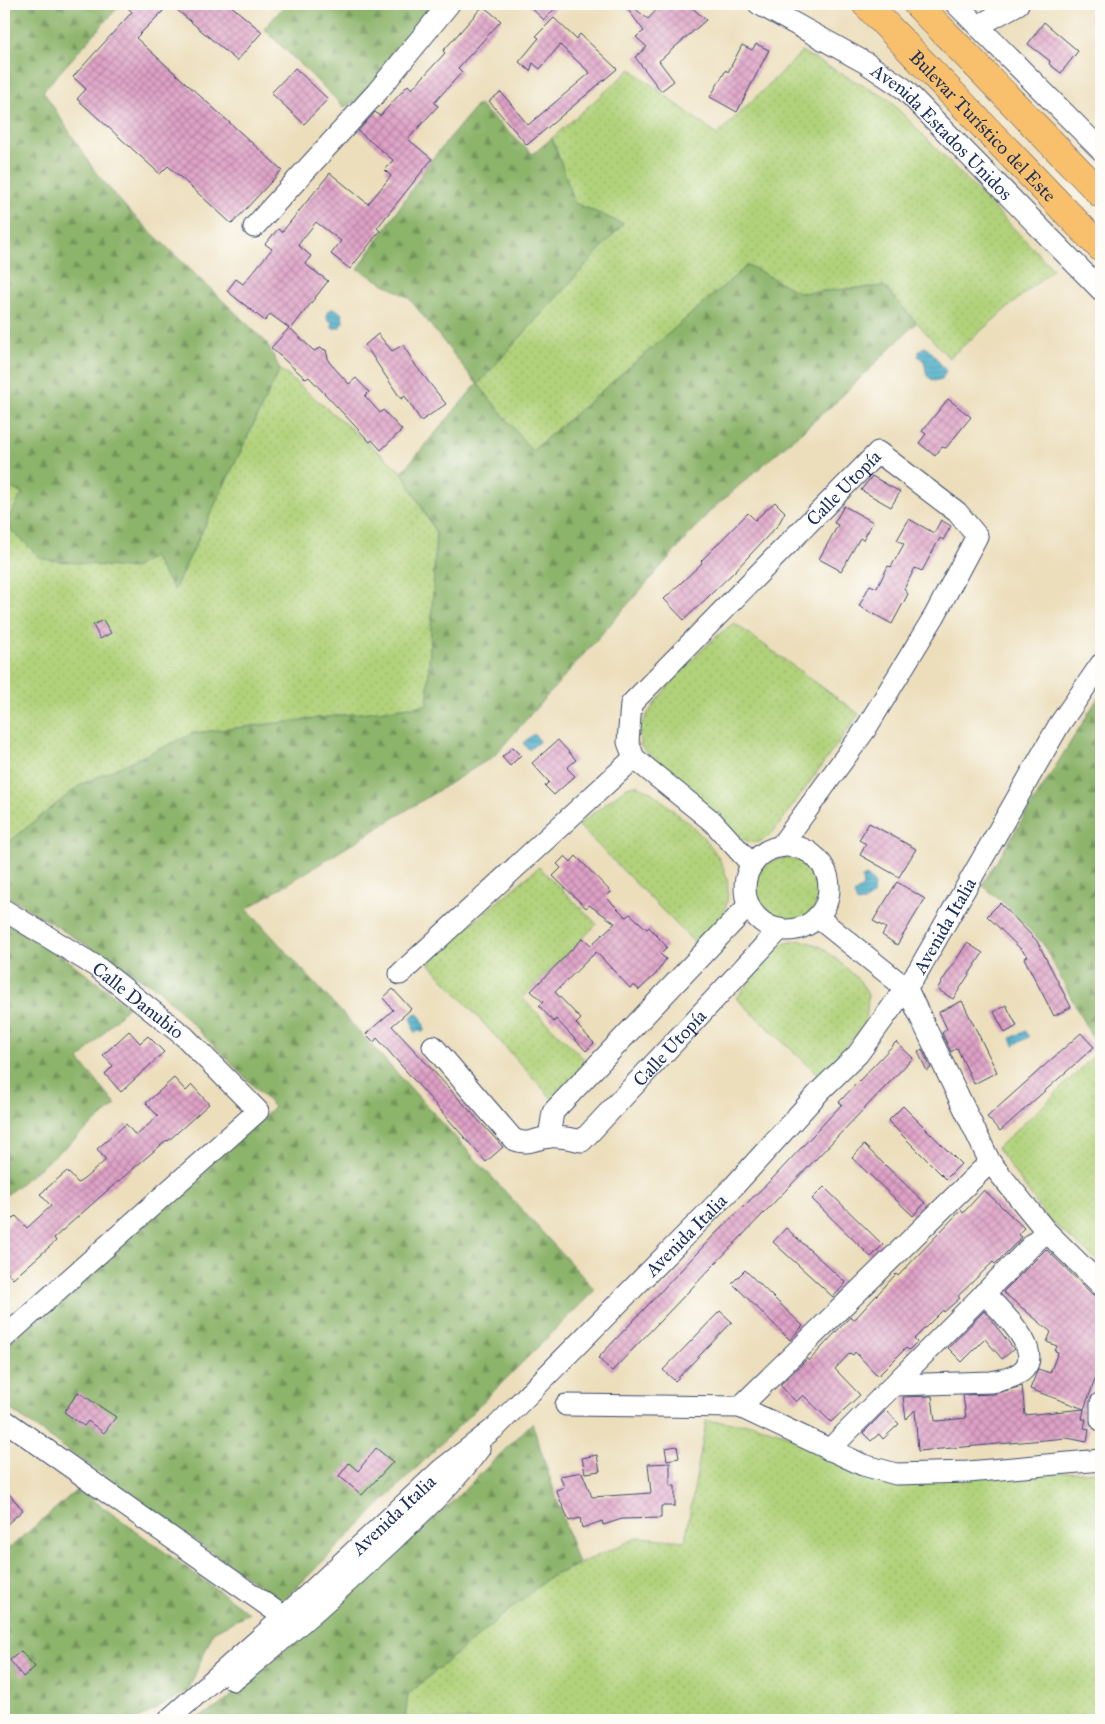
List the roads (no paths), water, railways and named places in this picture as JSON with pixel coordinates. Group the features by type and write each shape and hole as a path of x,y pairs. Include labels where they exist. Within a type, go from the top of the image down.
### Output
{"highway":[{"name":"Bulevar Turístico del Este","path":"866,4 1101,248"},
{"name":"Bulevar Turístico del Este","path":"917,4 1101,194"}],"street":[{"path":"254,227 377,92 450,4"},
{"name":"Avenida Estados Unidos","path":"758,4 866,63 903,88 1101,290"},
{"path":"956,4 1101,150"},
{"path":"978,26 1018,4"},
{"name":"Calle Utopía","path":"634,758 628,742 631,704 878,452 957,512 976,536 935,616 865,730 780,847"},
{"name":"Avenida Italia","path":"169,1720 213,1696 292,1622 442,1470 496,1427 734,1186 821,1090 858,1054 907,989 943,930 1059,725 1101,664"},
{"path":"400,974 634,758 713,822 752,865"},
{"path":"780,847 793,847 807,851 818,860 826,871 829,885 828,899 817,917 800,928 780,929 760,920 749,905 745,884 752,865 767,852 780,847"},
{"path":"549,1137 553,1112 749,905"},
{"name":"Calle Danubio","path":"4,910 97,967 184,1037 258,1111 4,1338"},
{"path":"817,917 907,989 990,1162 1046,1230 1101,1285"},
{"name":"Calle Utopía","path":"433,1046 514,1140 522,1144 549,1137 582,1141 780,929"},
{"path":"740,1407 990,1162"},
{"path":"829,1450 1046,1230"},
{"path":"894,1385 991,1382 1005,1380 1022,1372 1030,1358 1030,1349 1020,1332 984,1293"},
{"path":"1101,1403 1101,1420"},
{"path":"566,1404 740,1407 863,1465 896,1474 968,1472 1101,1460"},
{"path":"4,1420 292,1622"}],"water":[{"path":"336,309 342,314 343,322 339,328 332,328 332,322 327,319 327,312"},
{"path":"924,347 929,349 946,371 942,379 934,381 927,376 924,361 918,356 920,350"},
{"path":"534,734 540,741 529,750 523,743"},
{"path":"867,876 874,883 873,895 864,902 857,903 854,894 863,886 862,878"},
{"path":"416,1013 423,1021 424,1031 414,1032 411,1017"},
{"path":"1026,1031 1029,1037 1014,1045 1011,1038"}]}
